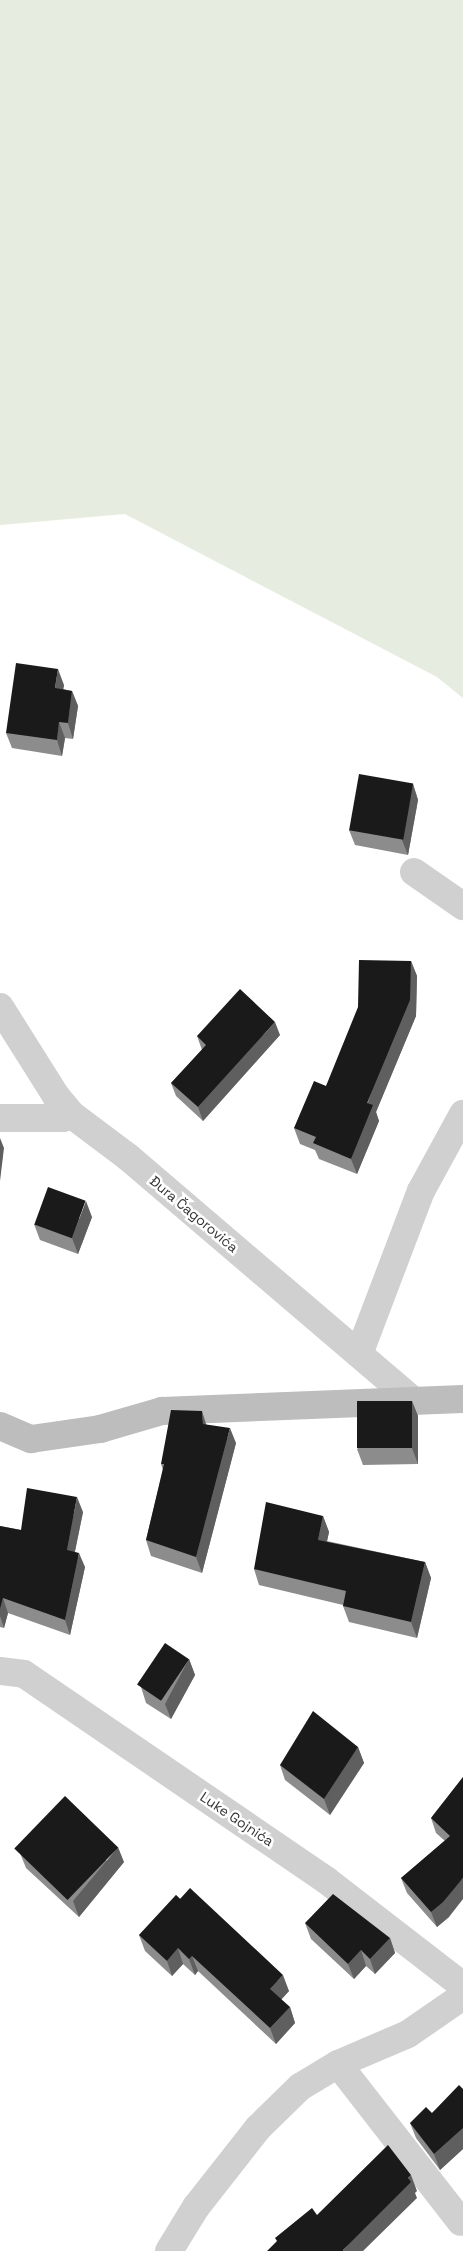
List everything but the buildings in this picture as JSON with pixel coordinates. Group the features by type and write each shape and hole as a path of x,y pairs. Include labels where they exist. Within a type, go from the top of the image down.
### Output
{"street":[{"path":"414,872 463,906"},
{"name":"Đura Čagorovića","path":"0,1006 56,1096 72,1115 128,1157 414,1401"},
{"path":"359,1354 420,1191 463,1114"},
{"path":"0,1118 63,1118 72,1115"},
{"path":"0,1426 31,1439 100,1429 162,1411 463,1399"},
{"name":"Luke Gojnića","path":"0,1671 24,1674 326,1880 463,1986"},
{"path":"169,2251 196,2207 258,2128 300,2087 338,2064 408,2034 463,1996"},
{"path":"338,2064 462,2222"}],"shaded area":[{"path":"0,0 463,0 463,698 437,677 125,514 0,525"}]}
